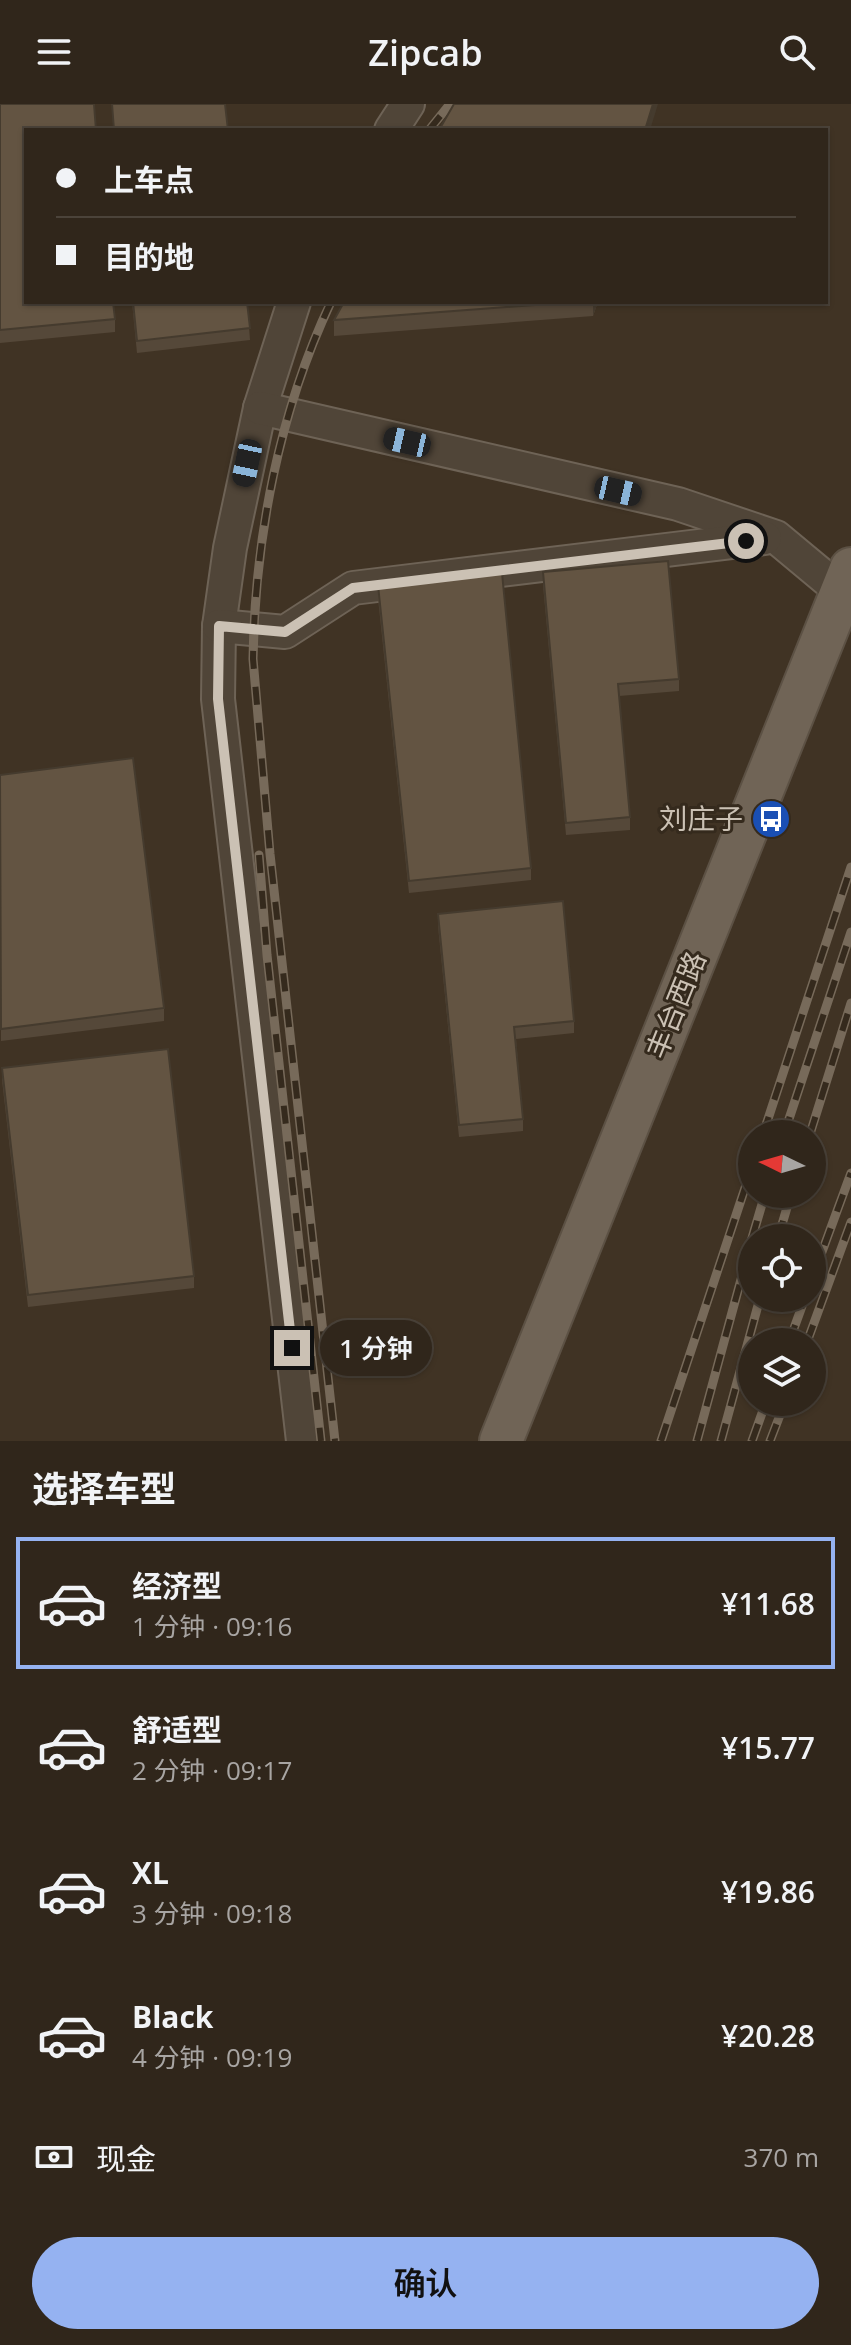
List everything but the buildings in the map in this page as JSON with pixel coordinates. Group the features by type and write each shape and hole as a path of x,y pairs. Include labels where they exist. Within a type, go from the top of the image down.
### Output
{"main road":[{"name":"丰台西路","path":"501,1441 848,586"}],"street":[{"path":"392,128 408,104"},
{"path":"293,304 260,408 230,548 219,626 218,699 303,1441"},
{"path":"260,408 678,504 776,537 848,586"},
{"path":"219,626 285,632 353,588 776,537"}],"railway":[{"path":"431,128 450,104"},
{"path":"330,304 297,387 273,476 259,567 253,659 270,854 335,1441"},
{"path":"259,855 267,955 321,1441"},
{"path":"768,1120 851,867"},
{"path":"789,1120 851,932"},
{"path":"814,1120 851,1003"},
{"path":"826,1241 851,1173"},
{"path":"661,1441 738,1208"},
{"path":"756,1224 761,1208"},
{"path":"782,1224 787,1208"},
{"path":"812,1328 851,1222"},
{"path":"697,1441 738,1290"},
{"path":"721,1441 756,1312"},
{"path":"794,1328 800,1312"},
{"path":"752,1441 761,1416"},
{"path":"770,1441 780,1416"}],"place":[{"name":"刘庄子","path":"771,819"}],"route":[{"path":"292,1348 218,699 219,626 285,632 353,588 746,541"}]}
